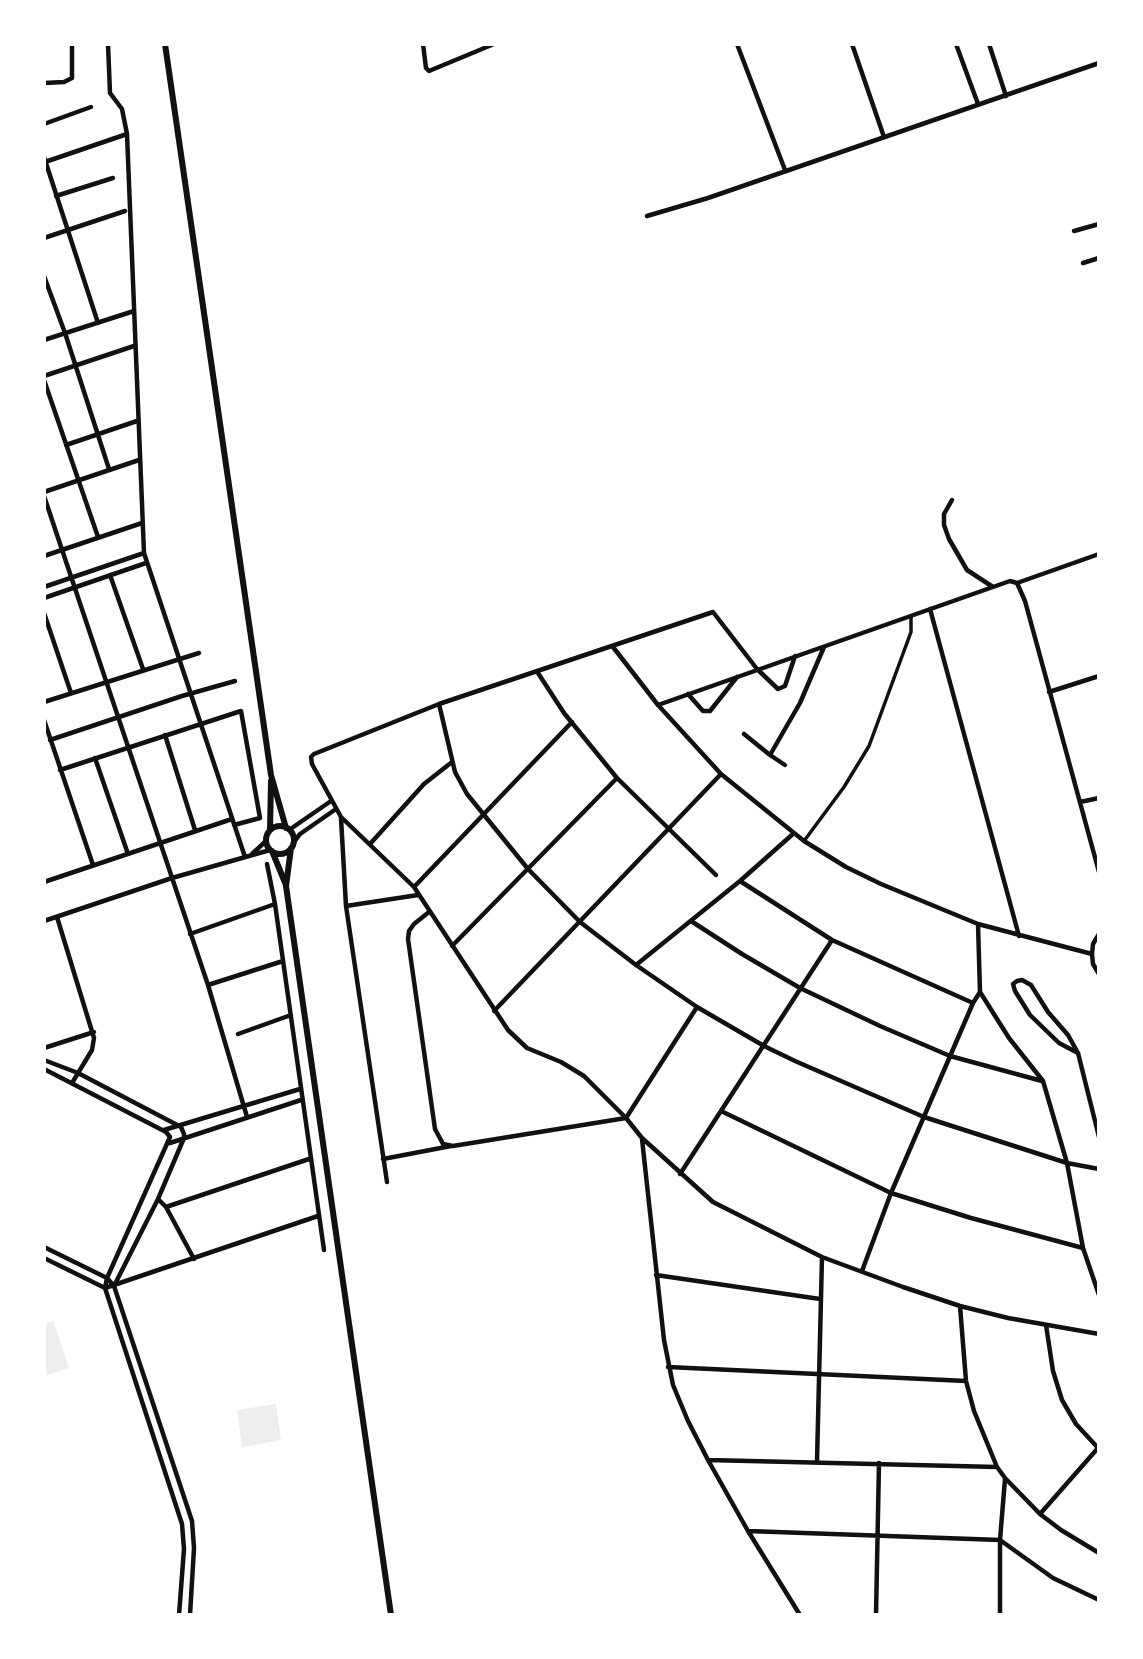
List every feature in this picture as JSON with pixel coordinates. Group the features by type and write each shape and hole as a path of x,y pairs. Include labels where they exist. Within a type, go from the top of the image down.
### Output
{"main road":[{"path":"165,44 271,775 292,834 286,886"},
{"path":"271,775 270,830 266,841 286,886 391,1615"},
{"path":"270,830 281,826 288,829"},
{"path":"271,851 282,853 292,846"}],"street":[{"path":"44,83 64,82 72,78 72,44"},
{"path":"108,44 110,93 122,109 127,134 144,553 245,857"},
{"path":"423,44 426,68 429,71 494,44"},
{"path":"737,44 785,170"},
{"path":"852,44 884,137"},
{"path":"956,44 978,104"},
{"path":"989,44 1006,96"},
{"path":"647,216 708,198 1099,63"},
{"path":"44,124 91,107"},
{"path":"97,323 44,160 127,134"},
{"path":"57,196 113,178"},
{"path":"44,238 125,211"},
{"path":"1074,232 1099,224"},
{"path":"1083,263 1099,258"},
{"path":"44,276 109,470"},
{"path":"44,301 51,299"},
{"path":"44,340 134,311"},
{"path":"98,537 44,378 134,346"},
{"path":"66,444 137,421"},
{"path":"139,460 44,494 208,985 247,1117"},
{"path":"952,500 944,514 944,525 949,539 967,570 994,587"},
{"path":"44,556 142,523"},
{"path":"44,586 144,553"},
{"path":"658,705 1010,581 1017,583 1099,554"},
{"path":"44,598 146,563"},
{"path":"110,575 143,670"},
{"path":"1017,583 1025,601 1099,872"},
{"path":"930,610 1019,936"},
{"path":"795,656 785,686 780,689 775,687 757,669 713,612 538,673 439,704 314,754 311,758 312,764 341,817 414,887 508,1030 527,1048 573,1069 626,1118 642,1138 713,1202 822,1257 960,1306 1099,1334"},
{"path":"44,614 71,693"},
{"path":"804,841 845,787 869,746 911,632 911,616"},
{"path":"613,647 658,705 721,774 804,841 846,867 881,884 978,924 1091,954"},
{"path":"769,755 800,703 824,647"},
{"path":"44,702 199,653"},
{"path":"538,673 572,722 617,778 716,875"},
{"path":"688,694 703,711 710,711 738,676"},
{"path":"1049,692 1099,676"},
{"path":"50,740 235,681"},
{"path":"439,704 452,762 460,783 483,815 528,869 580,922 636,965 697,1007 764,1046 924,1117 1067,1163 1099,1169"},
{"path":"44,883 195,830 260,818 243,713 238,711 60,770"},
{"path":"44,720 93,865"},
{"path":"414,887 572,722"},
{"path":"744,734 785,765"},
{"path":"165,735 195,830"},
{"path":"95,758 128,854"},
{"path":"370,844 424,784 452,762"},
{"path":"495,1011 721,774"},
{"path":"452,946 617,778"},
{"path":"1080,802 1099,798"},
{"path":"288,829 331,801"},
{"path":"292,846 300,834 336,809"},
{"path":"341,817 346,906 387,1182"},
{"path":"636,965 740,881 794,833"},
{"path":"251,855 266,841"},
{"path":"44,921 172,878 271,851"},
{"path":"267,864 324,1250"},
{"path":"740,881 832,940 974,1003"},
{"path":"346,906 418,895"},
{"path":"190,934 275,904"},
{"path":"429,912 414,924 408,939 435,1129 443,1144 453,1146"},
{"path":"57,917 94,1031 92,1050 72,1083"},
{"path":"691,921 800,988 950,1056 1043,1082"},
{"path":"862,1271 891,1193 980,992 978,924"},
{"path":"1099,934 1091,954 1099,974"},
{"path":"680,1174 832,940"},
{"path":"208,985 283,961"},
{"path":"1078,1053 1059,1043 1030,1015 1013,984 1023,980 1031,985 1048,1012 1069,1035 1078,1053 1099,1137"},
{"path":"980,992 1009,1038 1043,1082 1067,1163 1083,1248 1099,1295"},
{"path":"383,1158 626,1118 697,1007"},
{"path":"238,1034 291,1015"},
{"path":"44,1048 94,1031"},
{"path":"44,1060 78,1073 183,1131 184,1138 158,1199 114,1286"},
{"path":"44,1069 170,1135 169,1143 107,1278 105,1288 182,1524 184,1549 179,1615"},
{"path":"163,1131 300,1088"},
{"path":"169,1143 301,1100"},
{"path":"721,1111 891,1193 1083,1248"},
{"path":"642,1138 668,1367 680,1402 708,1460 800,1615"},
{"path":"166,1207 309,1159"},
{"path":"158,1199 166,1207 194,1259"},
{"path":"44,1258 105,1288 318,1216"},
{"path":"44,1247 107,1278 114,1286 192,1521 194,1556 190,1615"},
{"path":"817,1461 822,1257"},
{"path":"656,1275 820,1299"},
{"path":"960,1306 966,1381 974,1410 997,1466 1040,1514 1099,1553"},
{"path":"1040,1514 1098,1449 1076,1424 1062,1399 1053,1371 1046,1325"},
{"path":"668,1367 966,1381"},
{"path":"708,1460 997,1466"},
{"path":"876,1615 879,1463"},
{"path":"1000,1615 1000,1540 1005,1478"},
{"path":"748,1531 1000,1540 1053,1578 1099,1600"}],"shaded area":[{"path":"53,1321 69,1368 44,1376 44,1324"},
{"path":"276,1404 281,1440 242,1447 237,1410"}]}
